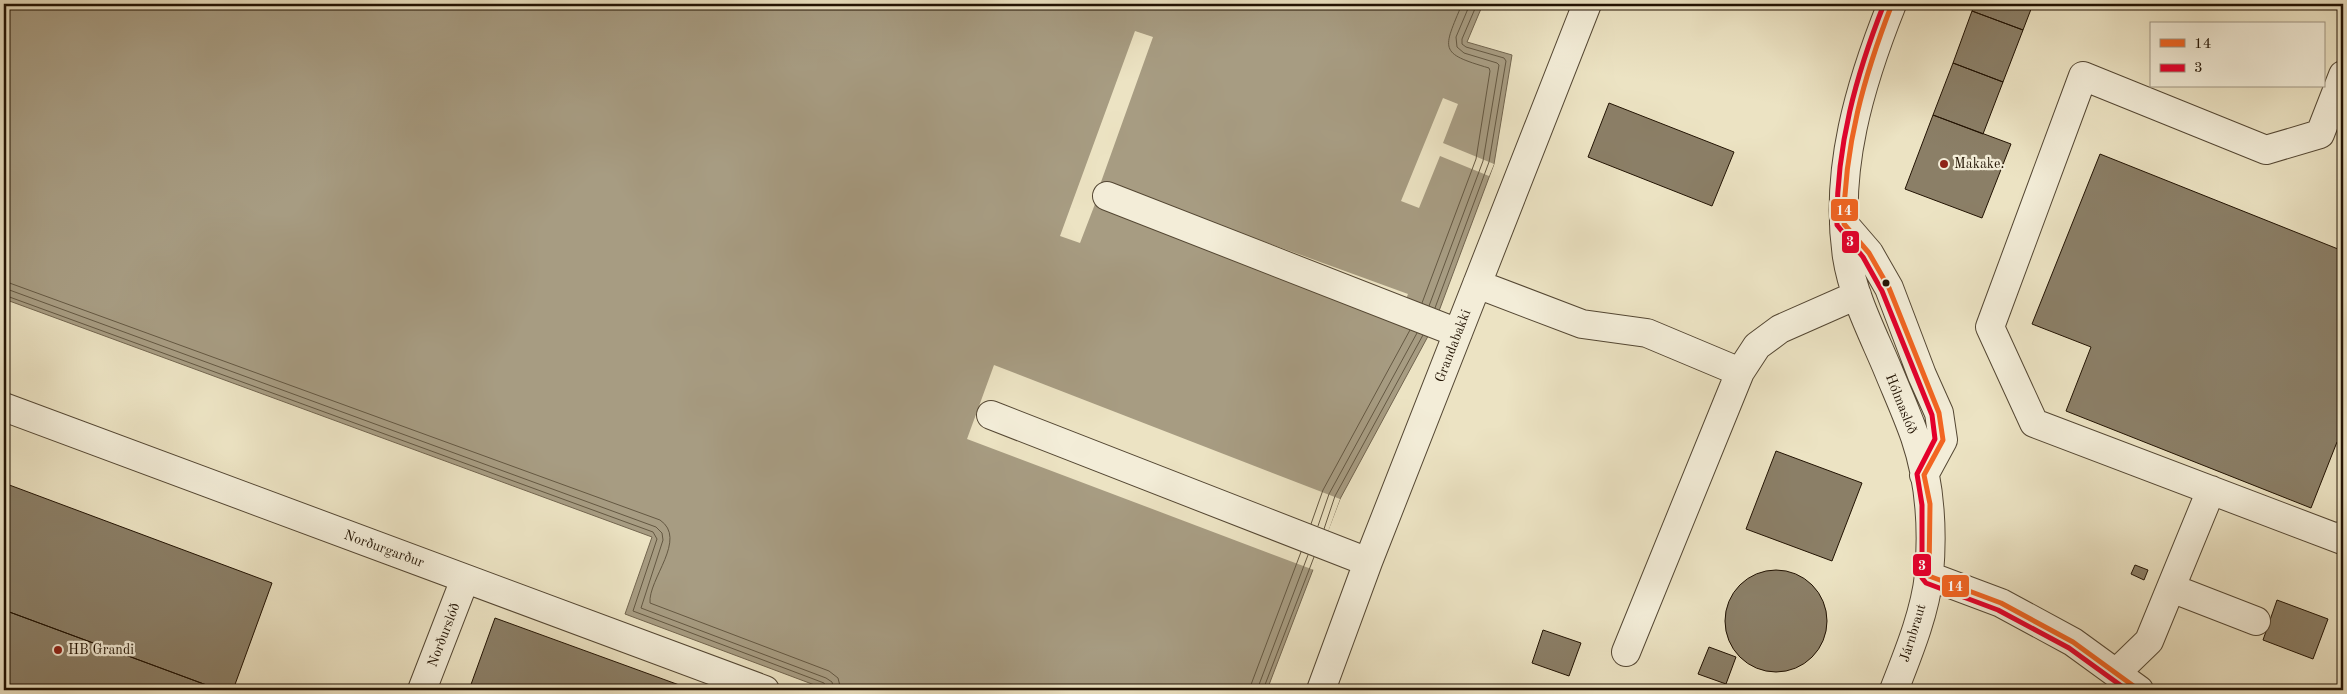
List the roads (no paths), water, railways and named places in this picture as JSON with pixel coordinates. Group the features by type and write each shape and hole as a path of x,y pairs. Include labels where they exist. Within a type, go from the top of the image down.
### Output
{"street":[{"name":"Grandabakki","path":"1321,690 1368,562 1587,4"},
{"name":"Hólmaslóð","path":"1892,4 1861,93 1846,162 1844,224 1848,259 1857,295 1915,438 1924,475 1930,504 1928,576"},
{"path":"2343,74 2320,134 2266,150 2083,76 1990,327 2034,423 2342,540 2343,535"},
{"path":"1107,196 1458,333"},
{"path":"1844,224 1869,254 1889,288 1922,375 1939,413 1943,440 1924,475"},
{"path":"1477,284 1582,324 1647,333 1740,372"},
{"path":"1626,652 1740,372 1758,346 1780,329 1857,295"},
{"name":"Norðurgarður","path":"4,407 765,690"},
{"path":"991,415 1368,562"},
{"path":"2116,673 2149,641 2211,490"},
{"path":"1928,576 2001,603 2073,642 2138,690"},
{"name":"Járnbraut","path":"1894,690 1913,640 1928,576"},
{"name":"Norðurslóð","path":"422,690 465,579"},
{"path":"2171,588 2256,621"}],"water":[{"path":"4,4 1483,4 1467,42 1512,55 1494,164 1433,327 1340,499 1267,690 828,690 625,614 652,537 4,299"}],"place":[{"name":"Makake.","path":"1944,164"},
{"name":"HB Grandi","path":"58,650"}]}
